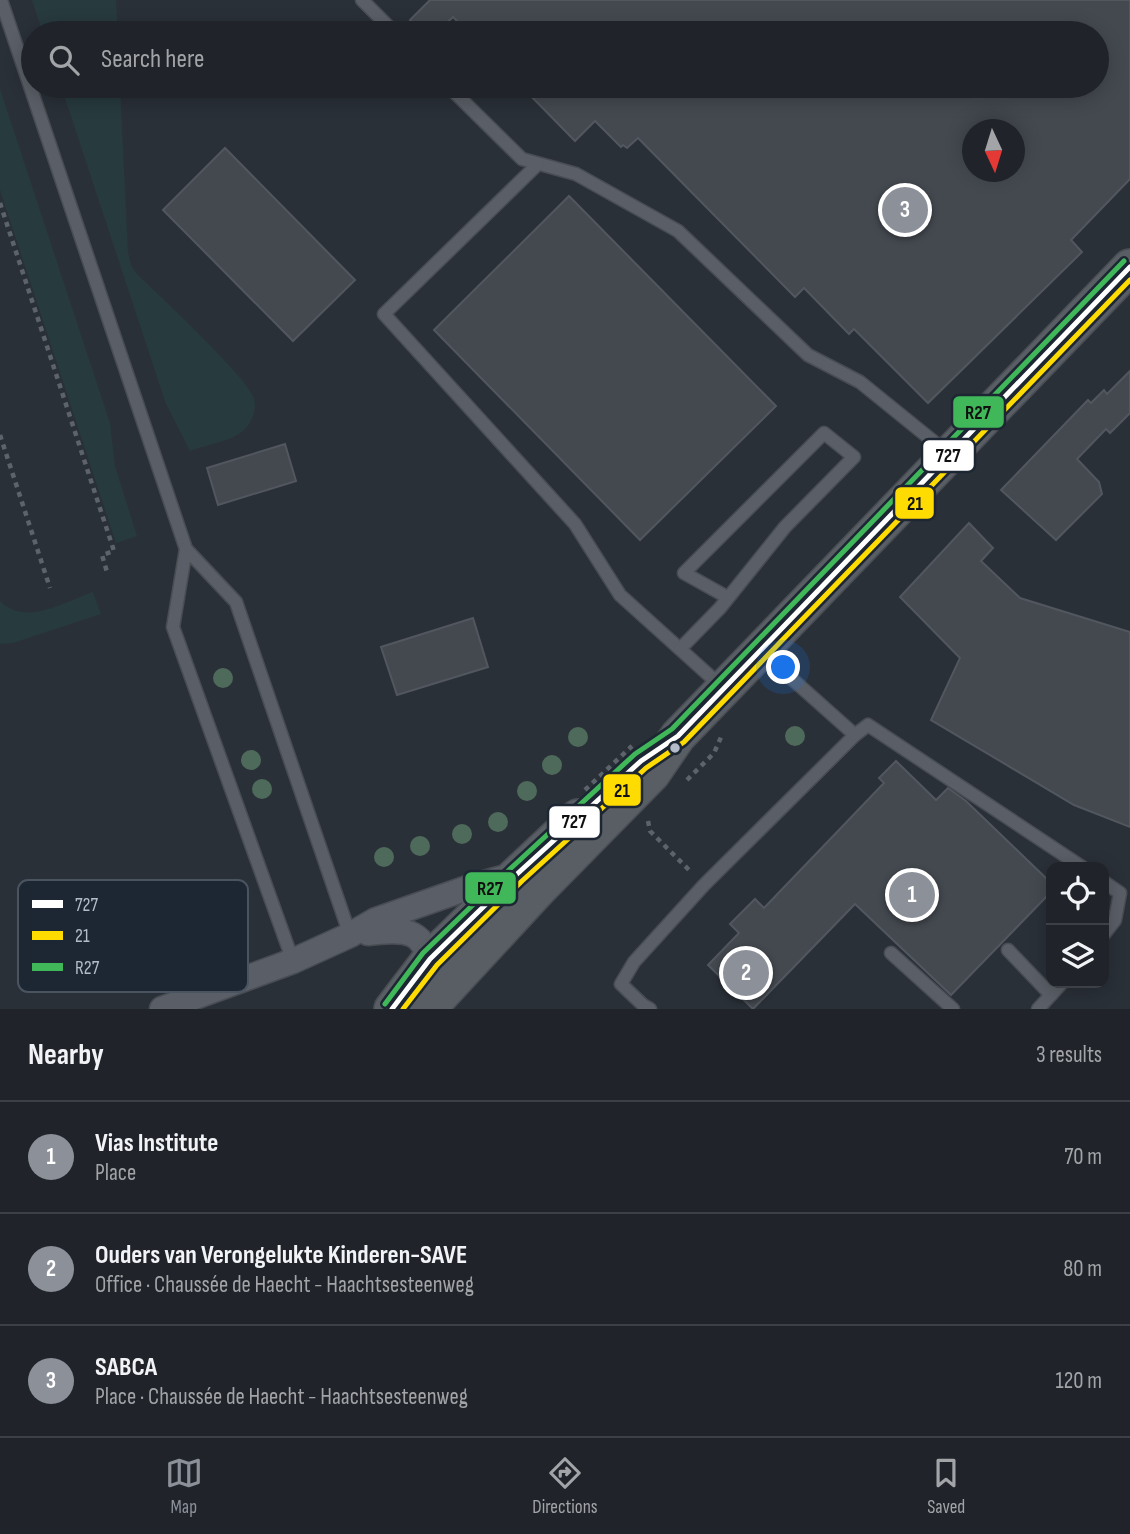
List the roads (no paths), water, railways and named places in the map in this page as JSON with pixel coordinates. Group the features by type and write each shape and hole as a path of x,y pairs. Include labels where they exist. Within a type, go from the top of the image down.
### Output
{"main road":[{"path":"392,1009 430,959 516,875 613,784 678,736 1130,267"},
{"path":"430,1006 537,891 613,784"}],"street":[{"path":"248,977 293,961 376,920 476,885 516,875"},
{"path":"350,935 397,929 420,939 430,959 433,981 430,1006"},
{"path":"162,1009 208,992"}],"lane":[{"path":"1,0 21,59"},
{"path":"362,0 383,21"},
{"path":"34,98 186,549 236,602 350,935"},
{"path":"460,98 522,159 576,174 678,231 808,355 860,382 949,454"},
{"path":"538,164 384,314 575,524 620,595 724,688"},
{"path":"680,649 720,608 785,527 854,457 824,433 684,573 727,597"},
{"path":"186,549 173,627 293,961"},
{"path":"760,650 855,735"},
{"path":"650,1009 621,984 634,962 704,885 868,725 1074,862"},
{"path":"1109,885 1120,893 1115,920 1109,928"},
{"path":"1008,950 1051,995"},
{"path":"891,954 953,1009"},
{"path":"1038,1009 1057,988"}],"place":[{"name":"SABCA","path":"905,210"},
{"name":"Vias Institute","path":"912,895"},
{"name":"Ouders van Verongelukte Kinderen-SAVE","path":"746,973"}]}
